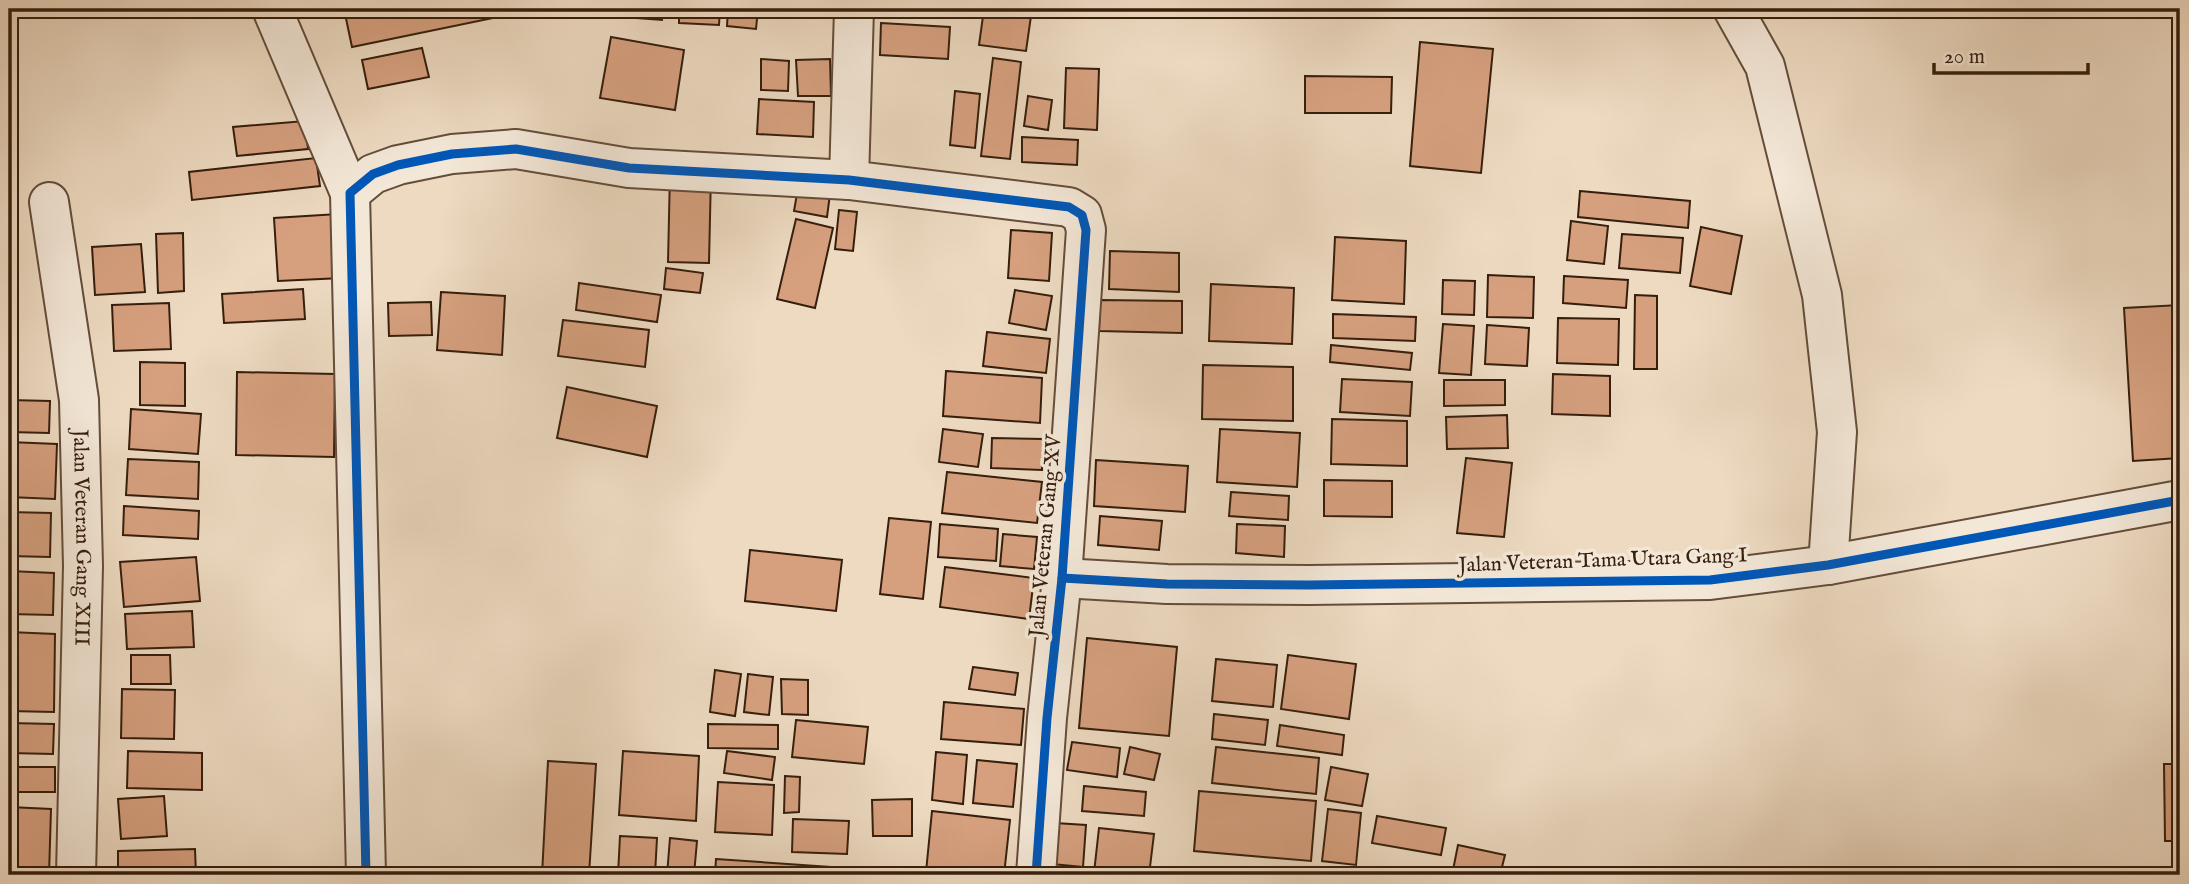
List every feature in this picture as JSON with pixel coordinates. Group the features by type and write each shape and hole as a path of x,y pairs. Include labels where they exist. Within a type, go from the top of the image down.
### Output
{"street":[{"path":"272,9 350,193 366,875"},
{"path":"350,193 373,174 398,165 452,154 516,149 629,168 849,180 854,9"},
{"path":"1733,9 1765,66 1822,295 1837,432 1828,565"},
{"name":"Jalan Veteran Gang XV","path":"849,180 1069,208 1083,215 1086,230 1062,578 1047,718 1036,875"},
{"name":"Jalan Veteran Gang XIII","path":"49,202 79,400 83,566 76,875"},
{"name":"Jalan Veteran Tama Utara Gang I","path":"1062,578 1167,584 1308,585 1710,580 1828,565 2180,500"}],"building":[{"path":"344,9 491,9 493,18 352,47"},
{"path":"610,9 662,9 662,20 610,16"},
{"path":"679,9 720,9 719,25 679,23"},
{"path":"728,9 758,9 756,29 727,26"},
{"path":"886,9 940,9 939,15"},
{"path":"984,9 1032,9 1026,51 979,45"},
{"path":"881,23 950,27 948,59 880,55"},
{"path":"611,37 684,50 675,110 600,98"},
{"path":"1420,42 1493,49 1481,173 1410,166"},
{"path":"422,48 429,77 368,89 362,60"},
{"path":"993,58 1021,62 1010,159 981,156"},
{"path":"761,59 789,61 788,91 761,90"},
{"path":"830,59 831,96 798,96 796,60"},
{"path":"1066,68 1099,69 1097,130 1064,128"},
{"path":"1305,76 1392,77 1391,113 1305,113"},
{"path":"955,91 980,94 975,148 950,145"},
{"path":"1028,96 1052,100 1048,130 1024,126"},
{"path":"759,99 814,102 813,137 757,134"},
{"path":"305,121 308,149 237,156 233,127"},
{"path":"1022,137 1078,140 1077,165 1022,162"},
{"path":"316,158 320,186 192,200 189,172"},
{"path":"670,172 711,173 709,263 668,262"},
{"path":"798,188 830,194 827,217 794,211"},
{"path":"1580,191 1690,201 1688,228 1578,217"},
{"path":"839,210 857,212 853,251 835,249"},
{"path":"338,214 342,278 278,281 274,218"},
{"path":"796,219 833,228 815,308 777,299"},
{"path":"1571,221 1608,226 1604,264 1567,260"},
{"path":"1701,227 1742,236 1731,294 1690,286"},
{"path":"1011,230 1052,233 1049,281 1008,278"},
{"path":"183,233 184,291 158,293 156,234"},
{"path":"1622,234 1683,238 1680,273 1619,268"},
{"path":"1335,237 1406,241 1404,304 1332,300"},
{"path":"141,244 145,292 95,295 92,247"},
{"path":"1110,251 1179,253 1179,292 1109,289"},
{"path":"666,268 703,273 700,293 664,289"},
{"path":"1488,275 1534,277 1533,318 1487,317"},
{"path":"1564,276 1628,280 1626,308 1563,303"},
{"path":"1443,280 1475,281 1474,315 1442,314"},
{"path":"579,283 661,295 657,322 576,310"},
{"path":"1211,284 1294,288 1292,344 1209,341"},
{"path":"303,289 305,319 224,323 222,294"},
{"path":"1015,290 1052,296 1046,330 1009,323"},
{"path":"441,292 505,296 502,355 437,350"},
{"path":"1635,295 1657,296 1657,369 1634,369"},
{"path":"1100,300 1182,301 1182,333 1099,331"},
{"path":"431,302 432,335 389,336 388,303"},
{"path":"169,303 171,349 114,351 112,305"},
{"path":"2180,305 2180,458 2133,461 2124,308"},
{"path":"1333,314 1416,317 1415,341 1333,338"},
{"path":"1558,318 1619,319 1618,365 1557,363"},
{"path":"563,320 649,330 645,367 558,356"},
{"path":"1443,324 1474,326 1471,375 1439,373"},
{"path":"1487,325 1529,328 1527,366 1485,364"},
{"path":"987,332 1050,339 1046,373 983,366"},
{"path":"1331,345 1412,353 1410,370 1330,362"},
{"path":"140,362 185,363 185,406 140,405"},
{"path":"1203,365 1293,367 1293,421 1202,419"},
{"path":"946,371 1042,378 1040,423 943,416"},
{"path":"237,372 335,374 334,457 236,455"},
{"path":"1553,374 1610,376 1610,416 1552,414"},
{"path":"1342,379 1412,382 1410,416 1340,412"},
{"path":"1444,380 1505,380 1505,405 1444,406"},
{"path":"567,387 657,406 647,457 557,438"},
{"path":"9,400 50,401 49,433 9,432"},
{"path":"131,409 201,414 198,454 129,449"},
{"path":"1507,415 1508,448 1447,449 1446,417"},
{"path":"1332,419 1407,421 1407,466 1331,464"},
{"path":"943,429 983,434 978,467 939,462"},
{"path":"1220,429 1300,433 1297,487 1217,482"},
{"path":"992,438 1043,439 1042,470 991,468"},
{"path":"9,442 57,444 55,499 9,497"},
{"path":"1466,458 1512,463 1504,537 1457,533"},
{"path":"128,459 199,462 198,499 126,495"},
{"path":"1096,460 1188,466 1185,512 1094,506"},
{"path":"947,472 1042,482 1037,523 942,513"},
{"path":"1324,480 1392,481 1392,517 1324,516"},
{"path":"1231,492 1289,496 1288,520 1229,516"},
{"path":"124,506 199,511 198,539 123,535"},
{"path":"9,512 51,513 50,557 9,556"},
{"path":"1100,516 1162,521 1159,550 1098,545"},
{"path":"889,518 931,522 923,599 880,594"},
{"path":"940,524 998,529 996,561 938,557"},
{"path":"1237,524 1285,526 1284,557 1236,553"},
{"path":"1003,534 1037,537 1034,569 1000,566"},
{"path":"750,550 842,560 836,611 745,601"},
{"path":"196,557 200,601 124,607 120,562"},
{"path":"945,567 1034,578 1029,619 940,607"},
{"path":"9,571 54,573 53,615 9,614"},
{"path":"192,611 194,647 127,649 125,614"},
{"path":"9,632 55,634 54,712 9,711"},
{"path":"1087,638 1177,647 1169,736 1079,728"},
{"path":"131,655 170,655 171,684 131,684"},
{"path":"1288,655 1356,664 1349,719 1281,709"},
{"path":"1216,659 1277,665 1273,707 1212,701"},
{"path":"973,667 1018,673 1015,695 969,689"},
{"path":"715,670 741,674 735,716 710,712"},
{"path":"748,674 773,677 769,715 744,712"},
{"path":"781,679 808,680 808,715 782,714"},
{"path":"122,689 175,690 174,739 121,738"},
{"path":"944,702 1024,709 1021,745 941,739"},
{"path":"1214,714 1268,720 1265,745 1212,739"},
{"path":"796,720 868,727 864,764 792,757"},
{"path":"9,723 54,724 53,754 9,753"},
{"path":"708,724 778,725 778,749 708,748"},
{"path":"1280,725 1344,735 1342,755 1277,746"},
{"path":"1072,742 1120,748 1117,777 1067,770"},
{"path":"1130,747 1160,754 1154,780 1124,774"},
{"path":"1216,747 1319,758 1316,794 1212,783"},
{"path":"128,751 202,753 202,790 127,788"},
{"path":"623,751 699,756 696,821 619,815"},
{"path":"727,751 775,757 772,780 724,773"},
{"path":"936,752 967,755 963,804 932,800"},
{"path":"977,760 1017,764 1013,807 973,803"},
{"path":"548,761 596,764 589,875 542,875"},
{"path":"2164,764 2180,764 2180,841 2165,841"},
{"path":"9,767 55,767 55,792 9,792"},
{"path":"1331,767 1368,774 1362,806 1325,800"},
{"path":"785,776 800,777 799,812 784,813"},
{"path":"718,782 774,785 772,835 715,832"},
{"path":"1084,786 1146,792 1144,816 1082,811"},
{"path":"1199,791 1316,801 1311,861 1194,851"},
{"path":"164,796 167,836 121,839 118,799"},
{"path":"912,799 912,836 873,836 872,800"},
{"path":"9,807 51,809 49,875 9,875"},
{"path":"1328,809 1361,813 1356,865 1322,861"},
{"path":"932,811 1010,820 1004,875 926,872"},
{"path":"1377,816 1446,828 1441,855 1372,843"},
{"path":"793,819 849,821 847,854 792,852"},
{"path":"1055,823 1086,825 1083,867 1052,864"},
{"path":"1099,828 1154,834 1149,875 1094,873"},
{"path":"620,836 657,838 655,875 618,875"},
{"path":"670,838 697,841 694,875 667,875"},
{"path":"1458,845 1505,855 1500,875 1452,875"},
{"path":"195,849 196,875 118,875 118,851"},
{"path":"716,859 845,868 845,875 715,875"}],"cycle path":[{"path":"366,875 350,193 373,174 398,165 452,154 516,149 629,168 849,180 1069,207 1082,215 1086,230 1062,578 1047,718 1036,875"},
{"path":"1062,578 1167,584 1309,585 1710,580 1828,565 2180,500"}]}
